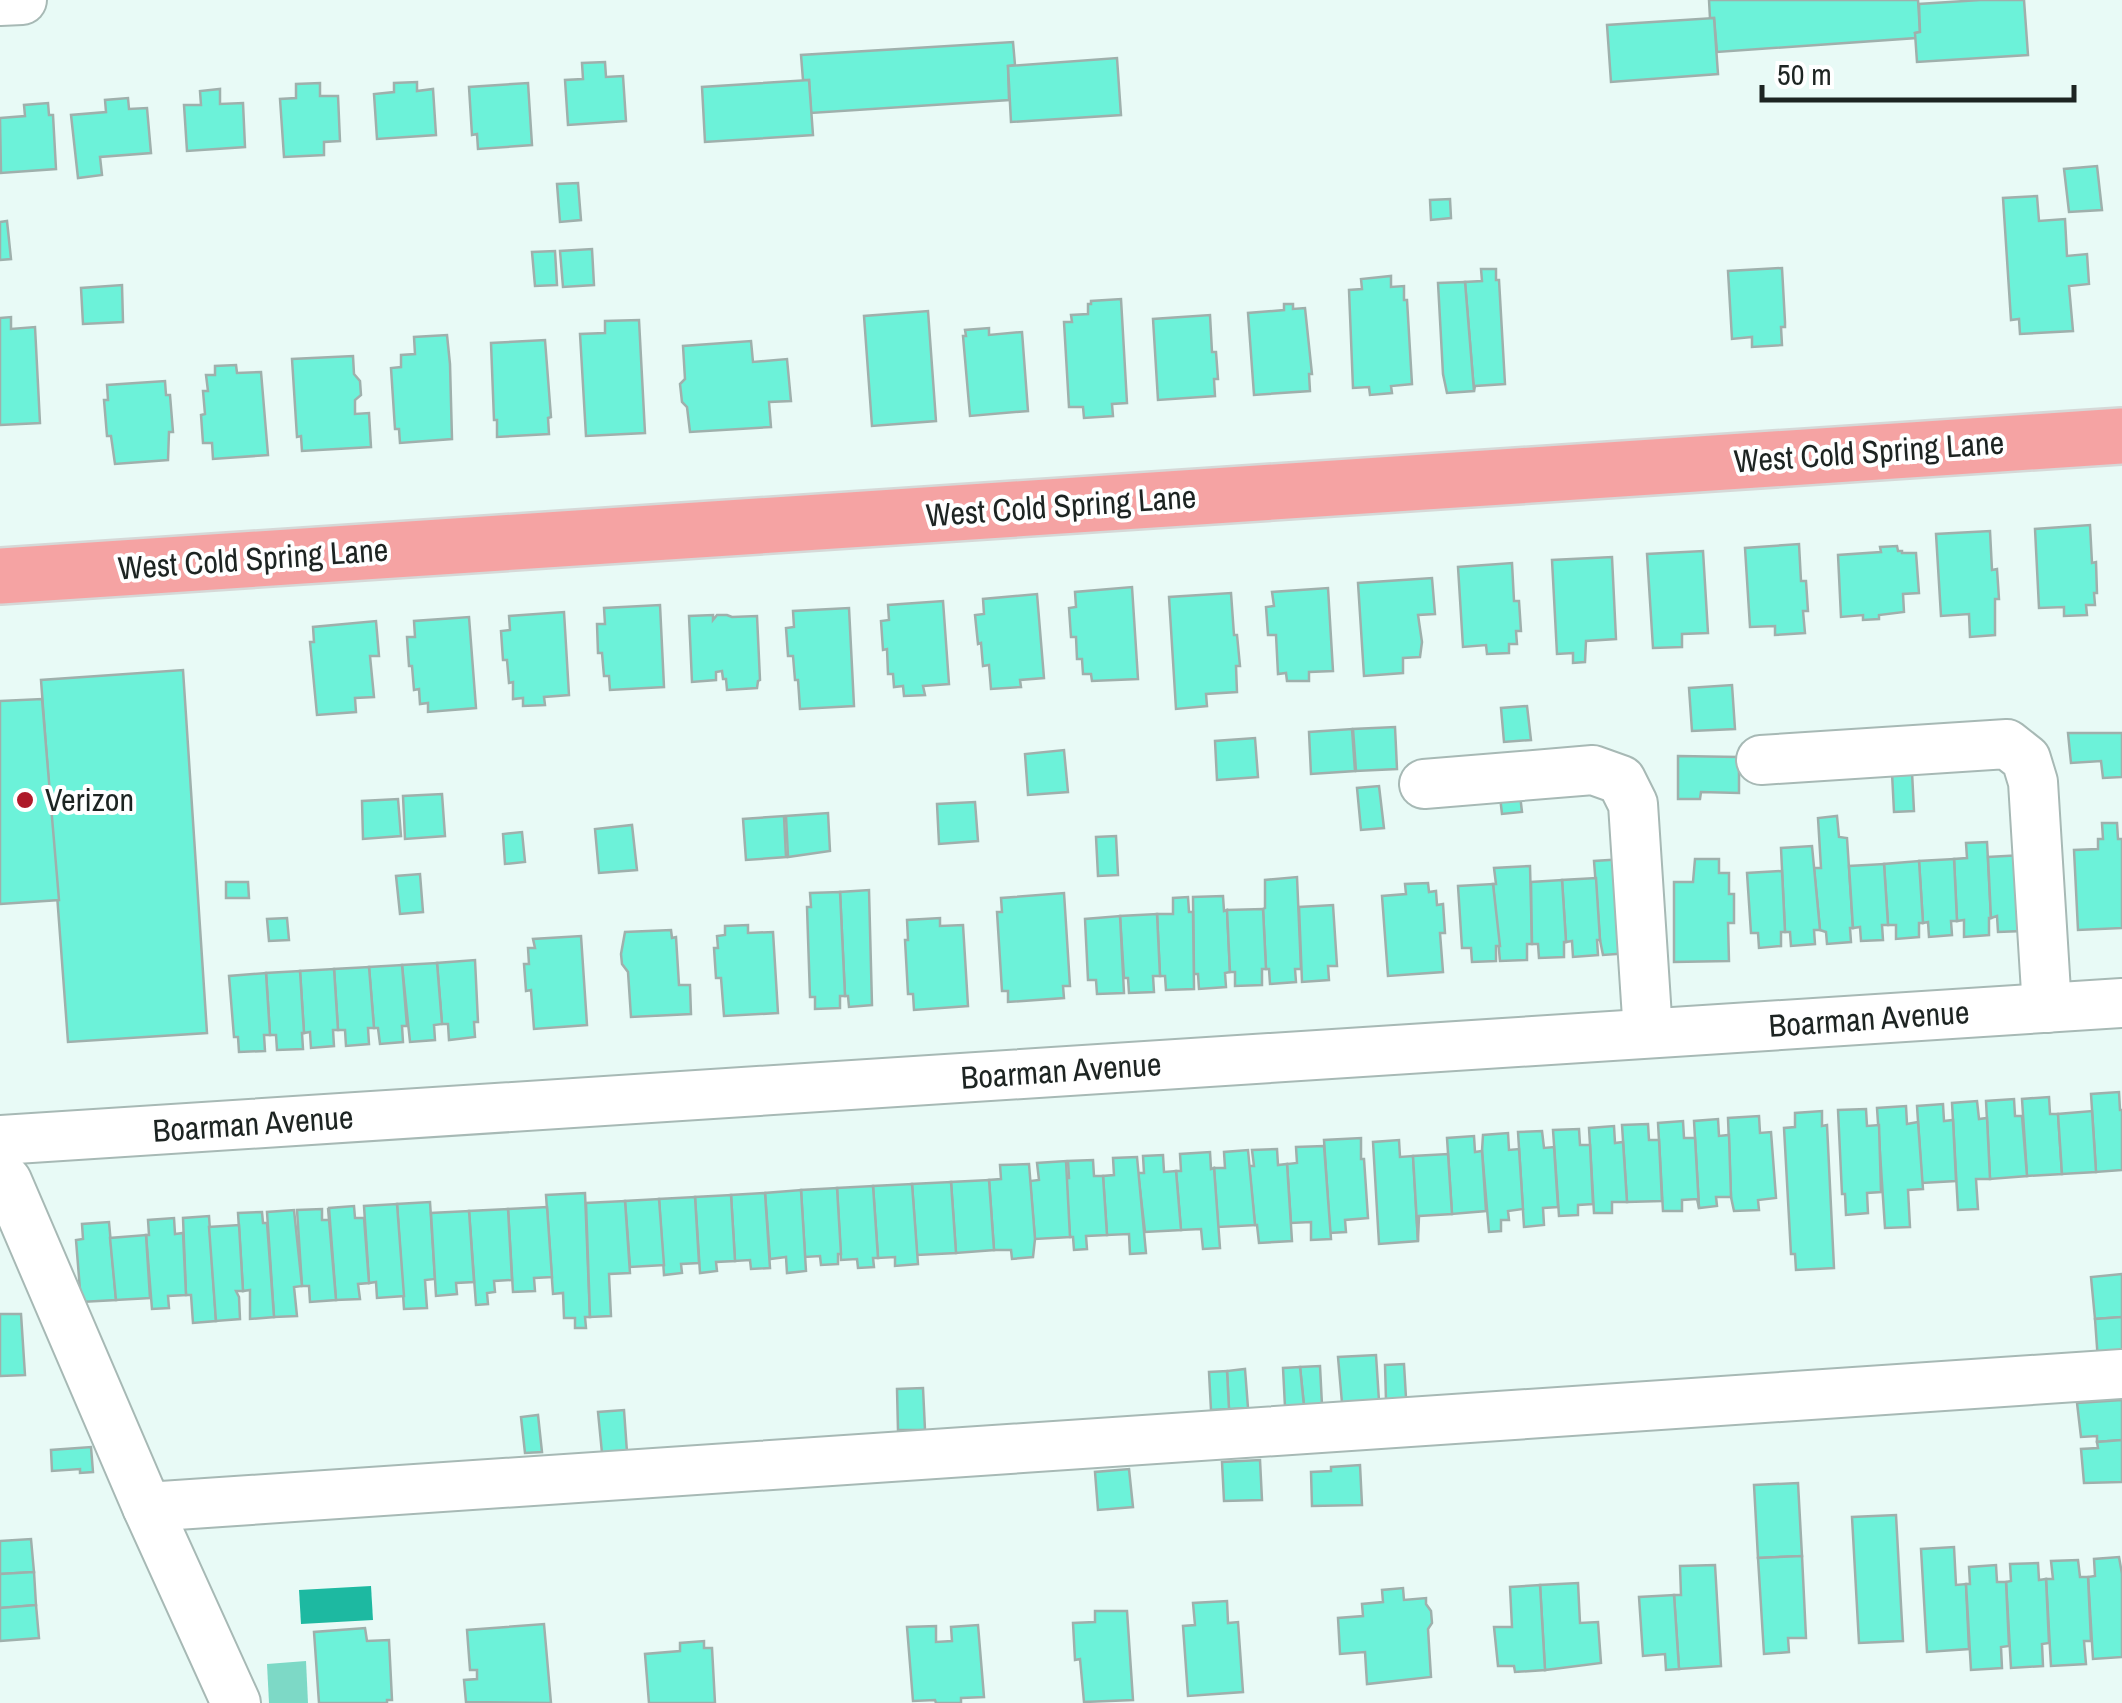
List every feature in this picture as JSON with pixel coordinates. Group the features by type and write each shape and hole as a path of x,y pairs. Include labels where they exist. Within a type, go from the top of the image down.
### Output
{"main road":[{"name":"West Cold Spring Lane","path":"0,576 2122,436"}],"street":[{"path":"0,2 22,0"},
{"path":"1761,760 2006,744 2026,758 2033,782 2046,1008"},
{"path":"1424,784 1593,770 1622,780 1633,804 1648,1033"},
{"name":"Boarman Avenue","path":"4,1141 2122,1003"},
{"path":"4,1141 7,1182 236,1703"},
{"path":"147,1507 2122,1374"}],"shaded area":[{"path":"371,1586 373,1620 301,1624 299,1590"},
{"path":"306,1661 308,1703 269,1703 267,1664"}],"building":[{"path":"1709,0 1918,0 1920,32 1915,33 1916,38 1717,52"},
{"path":"2024,0 2028,55 1917,62 1919,4"},
{"path":"1714,18 1718,74 1611,82 1607,25"},
{"path":"1013,42 1015,65 1008,66 1009,100 811,113 809,80 803,80 801,55"},
{"path":"1117,58 1121,115 1011,122 1008,66"},
{"path":"605,62 606,77 623,76 626,121 568,125 565,80 583,79 582,63"},
{"path":"809,80 813,135 705,142 702,87"},
{"path":"417,82 417,91 433,89 436,135 377,139 374,94 394,92 394,83"},
{"path":"320,83 320,96 338,96 340,141 324,142 324,155 284,157 280,99 296,98 296,84"},
{"path":"528,83 532,145 478,149 477,134 472,135 469,87"},
{"path":"220,89 220,104 243,103 245,147 187,151 184,105 201,105 200,91"},
{"path":"128,98 129,109 147,108 151,153 100,157 102,175 78,178 71,115 106,112 105,100"},
{"path":"48,103 49,115 53,115 56,169 1,173 0,118 25,116 24,105"},
{"path":"2097,166 2102,210 2069,212 2064,169"},
{"path":"578,183 581,220 560,222 557,184"},
{"path":"2037,196 2039,221 2065,219 2067,256 2087,254 2089,284 2069,286 2073,331 2020,334 2019,319 2011,320 2003,198"},
{"path":"1450,199 1451,218 1431,220 1430,200"},
{"path":"7,221 11,259 0,260 0,222"},
{"path":"592,249 594,285 563,287 560,251"},
{"path":"555,251 557,285 535,286 532,252"},
{"path":"1782,268 1782,345 1752,347 1752,337 1732,339 1728,271"},
{"path":"1481,269 1496,269 1499,280 1505,384 1475,386 1474,391 1465,282 1482,281"},
{"path":"1391,276 1391,287 1404,286 1407,300 1412,384 1391,386 1392,393 1370,395 1369,387 1353,388 1349,290 1362,289 1361,279"},
{"path":"1465,282 1474,391 1447,393 1438,283"},
{"path":"122,285 123,322 83,324 81,288"},
{"path":"1121,299 1127,403 1112,404 1113,416 1084,418 1083,407 1069,407 1064,322 1072,322 1071,315 1088,314 1091,301"},
{"path":"1284,304 1293,304 1293,309 1305,308 1312,374 1310,391 1254,395 1248,313 1284,310"},
{"path":"928,311 936,421 872,426 864,316"},
{"path":"1210,315 1218,379 1214,379 1215,396 1158,400 1153,319"},
{"path":"11,317 11,329 35,327 40,423 0,425 0,318"},
{"path":"639,320 645,433 586,436 580,334 605,333 605,321"},
{"path":"989,328 989,335 1022,332 1028,411 970,416 963,336 965,330"},
{"path":"447,335 452,439 400,443 399,429 395,429 391,368 401,367 401,355 415,354 414,337"},
{"path":"545,340 549,434 497,437 491,343"},
{"path":"751,341 753,362 787,359 791,401 769,402 771,427 690,432 680,384 685,379 683,346"},
{"path":"353,356 361,395 355,400 355,414 369,413 371,447 302,451 301,436 297,437 292,359"},
{"path":"236,365 237,373 261,372 268,455 213,459 212,443 203,443 201,415 205,414 203,391 208,391 206,375 215,375 215,366"},
{"path":"165,381 173,432 169,432 168,460 115,464 111,436 107,436 107,385"},
{"path":"2090,525 2092,563 2096,562 2095,605 2086,605 2087,615 2064,616 2064,607 2039,608 2035,529"},
{"path":"1990,531 1992,570 1997,569 1999,599 1995,599 1995,635 1970,637 1969,614 1941,616 1936,534"},
{"path":"1799,544 1801,581 1806,581 1805,633 1775,635 1775,626 1750,627 1745,548"},
{"path":"1897,546 1902,553 1916,553 1919,593 1903,594 1904,612 1879,615 1879,619 1863,620 1863,615 1841,617 1838,555 1881,552 1880,547"},
{"path":"1703,551 1708,633 1682,634 1682,647 1653,648 1647,554"},
{"path":"1612,557 1616,639 1586,641 1585,662 1573,663 1573,653 1557,654 1552,560"},
{"path":"1512,563 1514,601 1519,601 1521,631 1516,631 1517,644 1509,644 1509,653 1487,654 1486,645 1463,647 1458,567"},
{"path":"1432,578 1435,614 1418,615 1420,657 1403,658 1403,673 1364,676 1358,583"},
{"path":"1132,587 1138,679 1092,681 1091,674 1083,674 1082,659 1077,659 1076,637 1071,637 1069,608 1076,607 1075,592"},
{"path":"1328,588 1333,671 1309,672 1309,681 1287,681 1286,673 1278,674 1276,635 1268,635 1266,607 1274,606 1272,592"},
{"path":"1231,593 1240,666 1236,666 1237,692 1206,694 1207,706 1176,709 1169,597"},
{"path":"1037,594 1044,678 1020,680 1021,687 991,689 989,665 983,666 981,643 978,644 975,615 984,614 983,599"},
{"path":"943,601 949,684 923,686 925,695 904,696 903,686 894,687 893,674 888,674 881,621 889,620 888,605"},
{"path":"660,605 664,687 610,690 602,653 598,653 597,624 605,624 604,608"},
{"path":"849,608 854,706 800,709 786,628 794,627 793,611"},
{"path":"564,612 569,695 544,697 545,705 523,706 523,698 513,699 513,682 509,683 507,660 503,660 501,631 510,630 509,616"},
{"path":"713,615 713,620 717,615 757,616 757,688 727,690 722,671 716,672 716,680 692,682 689,616"},
{"path":"469,617 476,708 428,712 428,703 420,704 419,689 414,690 407,637 415,637 414,621"},
{"path":"376,621 379,656 370,656 374,697 355,698 356,712 317,715 310,642 314,642 313,627"},
{"path":"183,670 207,1033 68,1042 41,680"},
{"path":"1732,685 1735,729 1692,731 1689,688"},
{"name":"Verizon","path":"42,699 59,900 0,904 0,701"},
{"path":"1527,706 1531,740 1504,742 1501,708"},
{"path":"1395,727 1397,769 1356,771 1353,729"},
{"path":"1352,729 1355,771 1311,774 1309,732"},
{"path":"2068,733 2122,733 2122,777 2103,778 2101,761 2071,763"},
{"path":"1255,738 1258,777 1217,780 1215,741"},
{"path":"1064,750 1068,792 1028,795 1025,754"},
{"path":"1678,756 1739,757 1739,793 1701,792 1700,799 1678,799"},
{"path":"1912,772 1914,811 1894,812 1892,773"},
{"path":"1379,786 1384,828 1361,830 1357,788"},
{"path":"442,794 445,836 405,839 403,796"},
{"path":"1520,795 1522,812 1502,814 1500,797"},
{"path":"398,799 401,836 363,839 362,801"},
{"path":"975,802 978,841 939,844 937,804"},
{"path":"828,813 830,851 788,857 786,816"},
{"path":"784,816 786,857 746,860 743,819"},
{"path":"1837,816 1839,837 1847,838 1853,928 1851,942 1827,944 1826,932 1820,930 1814,868 1821,868 1818,818"},
{"path":"2102,823 2117,823 2118,839 2122,839 2122,928 2078,930 2074,850 2098,849 2098,839 2103,839"},
{"path":"632,825 637,870 599,873 595,829"},
{"path":"522,832 525,862 505,864 503,834"},
{"path":"1116,836 1118,875 1098,876 1096,837"},
{"path":"1987,842 1989,935 1964,937 1964,920 1957,921 1954,859 1967,858 1966,843"},
{"path":"1812,846 1820,930 1814,930 1815,944 1791,946 1790,932 1785,932 1781,848"},
{"path":"2023,855 2023,931 1998,932 1997,916 1991,918 1988,857"},
{"path":"1624,859 1630,953 1603,955 1594,861"},
{"path":"1695,859 1719,859 1719,873 1729,873 1734,923 1728,923 1729,961 1674,962 1674,882 1693,882"},
{"path":"1954,859 1957,921 1951,921 1952,935 1929,937 1928,922 1923,923 1919,861"},
{"path":"1919,861 1923,923 1919,923 1919,937 1896,939 1896,925 1888,925 1884,864"},
{"path":"1884,864 1888,925 1882,925 1883,940 1861,941 1860,927 1853,928 1849,866"},
{"path":"1530,866 1532,944 1527,944 1527,960 1500,961 1494,868"},
{"path":"1782,871 1785,932 1781,932 1781,946 1759,948 1758,933 1751,933 1747,873"},
{"path":"420,874 423,912 400,914 396,876"},
{"path":"1297,877 1301,969 1295,969 1296,982 1270,984 1263,909 1265,880"},
{"path":"1596,878 1598,955 1573,957 1572,941 1566,942 1562,880"},
{"path":"1562,880 1564,957 1539,958 1538,944 1532,944 1531,882"},
{"path":"226,882 248,882 249,898 226,898"},
{"path":"1428,883 1429,892 1436,891 1437,905 1443,904 1443,972 1388,976 1382,896 1406,894 1405,884"},
{"path":"1493,884 1500,946 1496,946 1496,961 1472,962 1471,948 1462,948 1458,886"},
{"path":"869,890 872,1005 849,1007 845,996 840,892"},
{"path":"840,892 845,996 840,996 840,1008 815,1009 815,997 810,997 807,907 811,907 810,893"},
{"path":"1064,893 1070,986 1063,986 1064,998 1008,1002 1008,991 1002,991 997,912 1002,912 1001,898"},
{"path":"1223,896 1230,972 1225,973 1226,987 1199,989 1198,974 1194,974 1193,897"},
{"path":"1188,897 1189,912 1193,912 1194,989 1166,990 1165,976 1160,976 1157,914 1173,914 1173,898"},
{"path":"1333,905 1337,966 1328,966 1329,980 1302,982 1299,907"},
{"path":"1263,909 1266,969 1262,969 1262,985 1235,986 1235,972 1230,972 1227,910"},
{"path":"1157,914 1160,976 1153,976 1154,992 1129,993 1128,978 1124,978 1120,916"},
{"path":"1120,916 1124,993 1097,994 1096,980 1088,980 1085,919"},
{"path":"287,918 289,940 269,941 267,919"},
{"path":"940,918 940,926 963,925 968,1006 914,1010 913,994 908,994 907,920"},
{"path":"748,925 748,933 773,932 778,1013 724,1016 721,978 716,978 717,936 725,935 725,926"},
{"path":"671,930 672,938 676,937 679,985 690,985 691,1014 631,1017 628,972 621,954 625,932"},
{"path":"581,936 587,1025 534,1029 524,964 529,964 528,948 535,948 533,939"},
{"path":"475,960 475,1037 449,1040 448,1024 442,1024 437,963"},
{"path":"437,963 442,1024 434,1025 435,1040 410,1042 402,965"},
{"path":"402,965 407,1026 402,1026 403,1042 380,1044 378,1028 374,1028 369,967"},
{"path":"369,967 374,1028 368,1028 369,1044 346,1046 345,1030 338,1030 334,969"},
{"path":"334,969 338,1030 333,1030 334,1046 311,1048 310,1032 304,1033 300,971"},
{"path":"300,971 303,1049 277,1050 276,1035 270,1035 266,973"},
{"path":"266,973 270,1035 264,1035 265,1051 239,1052 238,1037 234,1037 229,976"},
{"path":"2119,1092 2122,1170 2096,1172 2091,1094"},
{"path":"2049,1097 2050,1114 2058,1114 2062,1174 2027,1176 2022,1099"},
{"path":"2014,1099 2015,1116 2022,1116 2027,1176 1990,1179 1986,1101"},
{"path":"1977,1101 1979,1119 1987,1118 1990,1179 1976,1179 1978,1209 1958,1210 1952,1103"},
{"path":"1943,1104 1944,1121 1953,1120 1956,1181 1922,1183 1917,1106"},
{"path":"1906,1106 1907,1124 1918,1122 1923,1189 1908,1190 1910,1227 1885,1228 1877,1108"},
{"path":"1866,1109 1867,1126 1879,1125 1881,1192 1867,1193 1868,1213 1846,1215 1838,1110"},
{"path":"1822,1111 1822,1126 1827,1125 1834,1268 1796,1270 1795,1254 1791,1254 1784,1128 1795,1127 1795,1113"},
{"path":"2092,1111 2096,1172 2062,1174 2058,1114"},
{"path":"1759,1116 1760,1133 1771,1132 1776,1198 1758,1200 1759,1210 1734,1211 1728,1118"},
{"path":"1718,1119 1719,1136 1729,1135 1731,1197 1716,1197 1717,1206 1699,1208 1694,1121"},
{"path":"1683,1121 1684,1138 1695,1138 1699,1208 1697,1199 1682,1200 1682,1211 1663,1211 1658,1123"},
{"path":"1648,1124 1649,1140 1659,1140 1662,1201 1627,1202 1622,1125"},
{"path":"1614,1126 1615,1143 1623,1142 1627,1202 1612,1202 1612,1213 1594,1213 1589,1128"},
{"path":"1579,1129 1580,1145 1590,1145 1593,1204 1578,1205 1578,1215 1559,1216 1553,1130"},
{"path":"1542,1131 1544,1148 1554,1147 1558,1207 1543,1208 1544,1225 1524,1227 1518,1132"},
{"path":"1508,1133 1509,1150 1519,1149 1523,1209 1508,1211 1509,1220 1501,1220 1501,1231 1489,1232 1483,1135"},
{"path":"1474,1136 1475,1152 1482,1151 1486,1211 1452,1214 1447,1138"},
{"path":"1361,1138 1368,1218 1345,1220 1346,1232 1330,1233 1324,1140"},
{"path":"1399,1140 1400,1157 1413,1156 1418,1241 1379,1244 1373,1142"},
{"path":"1324,1146 1331,1239 1311,1240 1311,1222 1291,1223 1287,1164 1297,1163 1296,1147"},
{"path":"1277,1149 1278,1165 1287,1164 1292,1241 1259,1243 1249,1166 1254,1166 1252,1150"},
{"path":"1248,1150 1255,1225 1218,1227 1214,1168 1225,1168 1224,1152"},
{"path":"1210,1152 1220,1248 1203,1249 1201,1229 1181,1230 1176,1171 1181,1171 1180,1154"},
{"path":"1448,1154 1452,1214 1419,1216 1418,1241 1413,1156"},
{"path":"1163,1155 1164,1172 1176,1171 1181,1230 1145,1232 1138,1173 1144,1173 1143,1156"},
{"path":"1137,1157 1146,1253 1130,1254 1129,1234 1107,1235 1103,1176 1114,1175 1113,1158"},
{"path":"1093,1160 1094,1176 1103,1176 1107,1235 1086,1236 1087,1249 1074,1250 1066,1178 1068,1161"},
{"path":"1066,1161 1070,1237 1035,1239 1030,1181 1039,1180 1037,1163"},
{"path":"1029,1164 1033,1257 1012,1259 1011,1250 994,1250 989,1180 1001,1179 1000,1165"},
{"path":"989,1180 994,1250 956,1253 951,1182"},
{"path":"951,1182 956,1253 917,1255 912,1184"},
{"path":"912,1184 918,1264 895,1266 895,1257 878,1258 873,1186"},
{"path":"873,1186 878,1258 873,1258 874,1267 858,1268 857,1259 841,1260 837,1188"},
{"path":"837,1188 841,1254 838,1264 821,1265 820,1256 805,1257 801,1190"},
{"path":"801,1190 806,1271 787,1273 786,1257 770,1259 765,1193"},
{"path":"585,1193 590,1317 585,1317 586,1328 575,1328 575,1318 564,1318 563,1293 553,1294 546,1195"},
{"path":"765,1193 770,1268 751,1269 750,1260 735,1261 731,1195"},
{"path":"731,1195 735,1261 716,1262 717,1271 700,1273 695,1197"},
{"path":"695,1197 699,1263 681,1264 682,1273 664,1275 659,1199"},
{"path":"659,1199 664,1265 630,1267 625,1201"},
{"path":"625,1201 630,1273 609,1274 611,1316 590,1317 586,1203"},
{"path":"430,1202 435,1279 425,1280 427,1308 404,1309 397,1204"},
{"path":"397,1204 404,1296 377,1298 376,1282 369,1283 364,1206"},
{"path":"354,1206 355,1218 364,1218 369,1283 358,1284 360,1299 336,1300 329,1208"},
{"path":"547,1207 552,1277 534,1278 535,1291 513,1292 508,1209"},
{"path":"328,1208 336,1300 310,1302 309,1286 302,1286 297,1210 322,1209 322,1220 329,1220"},
{"path":"508,1209 512,1280 494,1281 495,1292 487,1293 488,1304 476,1305 469,1211"},
{"path":"294,1210 302,1286 294,1287 297,1316 274,1317 267,1212"},
{"path":"469,1211 474,1282 456,1283 457,1294 436,1296 431,1213"},
{"path":"262,1212 263,1223 267,1223 274,1317 250,1319 250,1290 243,1291 238,1213"},
{"path":"209,1216 216,1321 193,1323 191,1295 186,1295 183,1218"},
{"path":"174,1218 175,1234 183,1233 186,1295 168,1296 169,1308 152,1309 148,1220"},
{"path":"109,1222 116,1300 81,1302 76,1240 83,1239 82,1224"},
{"path":"239,1225 243,1291 236,1291 240,1319 216,1321 209,1227"},
{"path":"146,1235 150,1298 116,1300 110,1238"},
{"path":"2122,1274 2122,1317 2095,1319 2091,1277"},
{"path":"0,1314 21,1314 25,1375 0,1376"},
{"path":"2122,1317 2122,1359 2098,1361 2095,1319"},
{"path":"1376,1355 1379,1401 1342,1403 1338,1357"},
{"path":"1404,1364 1406,1398 1386,1400 1385,1365"},
{"path":"1320,1366 1322,1405 1304,1406 1300,1367"},
{"path":"1300,1367 1304,1406 1285,1407 1283,1368"},
{"path":"1245,1369 1248,1408 1229,1409 1227,1371"},
{"path":"1227,1371 1229,1409 1211,1410 1209,1372"},
{"path":"923,1388 925,1430 898,1430 897,1389"},
{"path":"2122,1400 2122,1440 2097,1442 2097,1436 2081,1437 2077,1403"},
{"path":"624,1410 627,1452 602,1453 598,1412"},
{"path":"538,1415 542,1452 525,1453 521,1417"},
{"path":"2122,1440 2122,1482 2084,1483 2081,1449 2098,1448 2097,1442"},
{"path":"91,1447 93,1472 52,1471 51,1450"},
{"path":"1260,1460 1262,1500 1224,1501 1222,1462"},
{"path":"1360,1465 1362,1505 1312,1506 1311,1472"},
{"path":"1129,1469 1133,1507 1098,1510 1095,1472"},
{"path":"1798,1483 1802,1556 1758,1558 1754,1485"},
{"path":"1896,1515 1903,1641 1859,1643 1852,1517"},
{"path":"31,1539 34,1572 0,1574 0,1541"},
{"path":"1954,1547 1956,1585 1966,1584 1969,1649 1927,1652 1921,1549"},
{"path":"1802,1556 1806,1638 1788,1638 1789,1652 1764,1654 1758,1558"},
{"path":"2119,1557 2122,1657 2093,1659 2088,1577 2095,1576 2094,1559"},
{"path":"2078,1560 2080,1577 2088,1577 2091,1641 2084,1641 2086,1664 2051,1666 2046,1579 2053,1579 2051,1561"},
{"path":"2038,1563 2039,1580 2046,1579 2049,1643 2042,1644 2043,1666 2011,1668 2006,1582 2011,1581 2010,1564"},
{"path":"1715,1565 1721,1666 1679,1669 1674,1595 1681,1595 1680,1566"},
{"path":"1996,1565 1997,1582 2006,1582 2009,1646 2001,1647 2002,1668 1971,1670 1966,1584 1970,1584 1969,1567"},
{"path":"34,1572 36,1605 0,1608 0,1574"},
{"path":"1578,1583 1580,1623 1598,1622 1601,1663 1545,1670 1540,1585"},
{"path":"1540,1585 1545,1670 1515,1672 1514,1666 1498,1666 1494,1627 1512,1627 1510,1587"},
{"path":"1403,1588 1404,1600 1426,1598 1431,1611 1431,1677 1367,1684 1365,1652 1340,1654 1338,1618 1363,1616 1362,1604 1383,1602 1382,1590"},
{"path":"1674,1595 1679,1669 1666,1670 1665,1654 1643,1656 1639,1597"},
{"path":"1227,1601 1228,1623 1238,1622 1243,1692 1188,1696 1183,1626 1195,1625 1193,1603"},
{"path":"36,1605 39,1638 0,1641 0,1608"},
{"path":"1095,1611 1127,1611 1133,1700 1084,1702 1080,1659 1075,1660 1073,1623 1095,1622"},
{"path":"544,1624 551,1703 466,1702 464,1680 477,1679 477,1670 470,1670 467,1630"},
{"path":"978,1625 984,1697 961,1698 961,1703 913,1701 907,1627 936,1626 936,1642 952,1641 951,1627"},
{"path":"365,1628 367,1641 389,1640 392,1700 319,1703 314,1632"},
{"path":"704,1641 704,1648 712,1648 715,1703 649,1703 645,1654 680,1651 680,1643"}],"place":[{"name":"Verizon","path":"25,800"}]}
